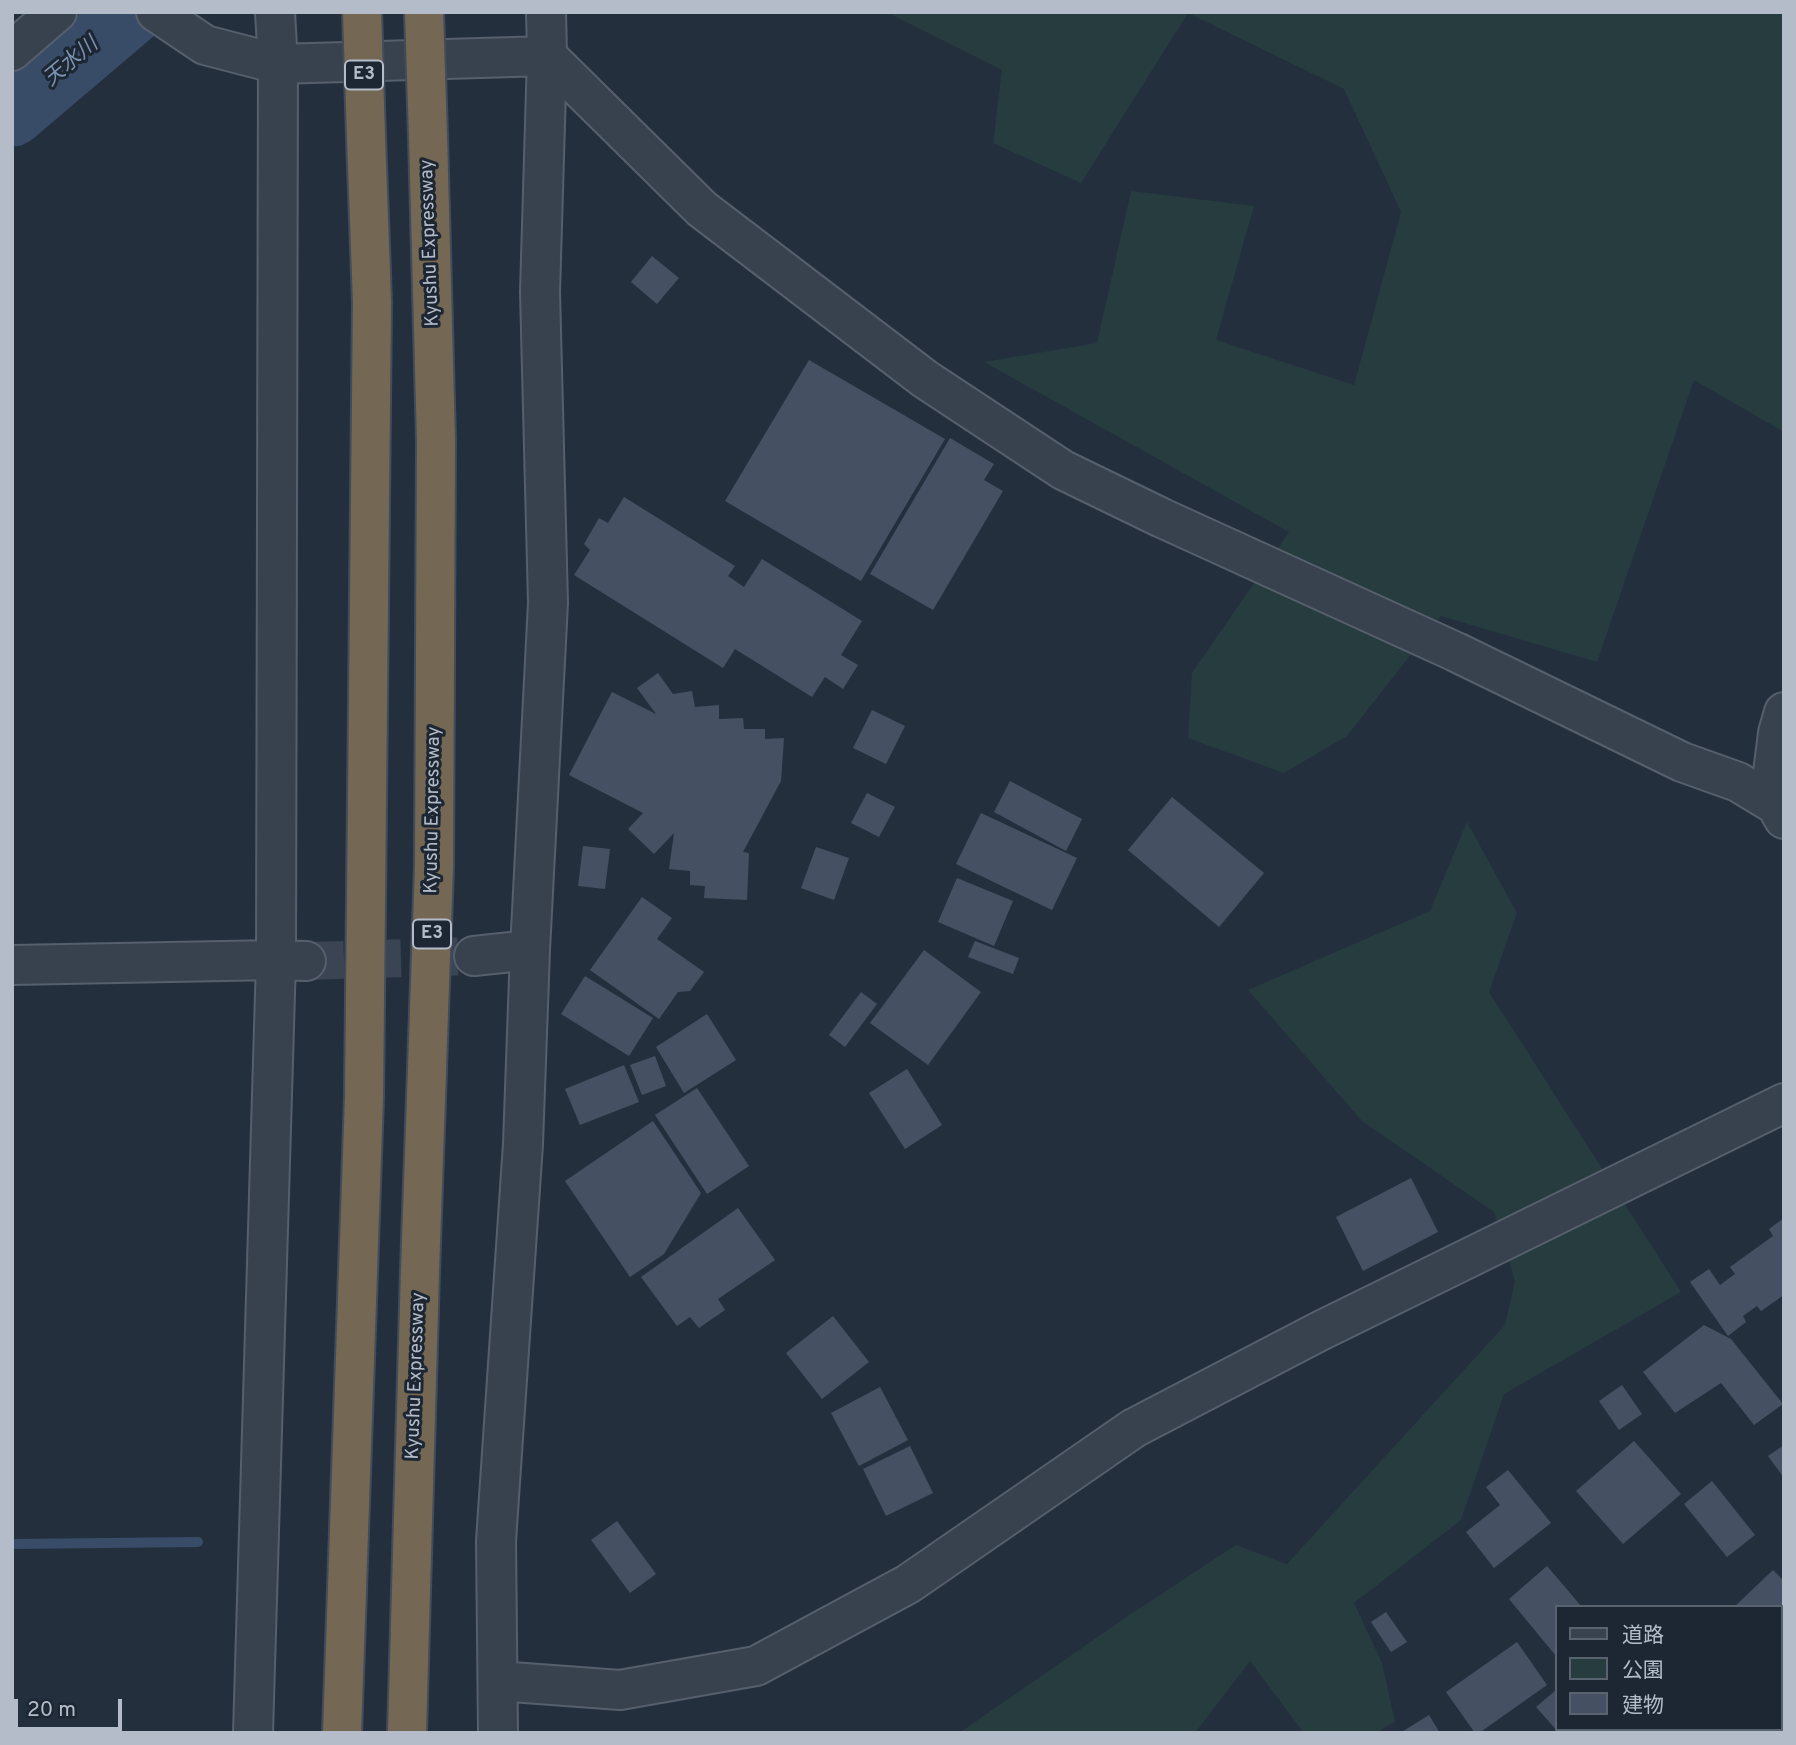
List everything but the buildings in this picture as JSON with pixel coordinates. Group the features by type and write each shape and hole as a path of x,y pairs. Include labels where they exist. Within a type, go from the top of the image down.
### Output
{"highway":[{"name":"E3","path":"342,1733 364,1098 372,302 362,12"},
{"name":"Kyushu Expressway","path":"407,1733 434,867 436,441 424,12"}],"street":[{"path":"12,51 57,12"},
{"path":"156,12 205,45 278,64 547,56 702,209 925,379 1063,470 1456,652 1682,762 1738,782 1780,813"},
{"path":"253,1733 291,960 278,64 275,12"},
{"path":"498,1733 496,1541 523,1144 548,603 540,292 546,12"},
{"path":"1780,813 1773,773 1778,733 1784,712"},
{"path":"474,956 530,950"},
{"path":"12,965 291,960"},
{"path":"498,1681 620,1690 756,1666 908,1584 1134,1428 1320,1331 1784,1103"}],"green space":[{"path":"893,12 1784,12 1784,432 1694,380 1597,662 1441,616 1347,736 1284,773 1188,738 1192,673 1289,532 984,362 1097,343 1131,191 1254,206 1216,340 1354,385 1401,212 1344,89 1188,13 1081,183 993,143 1002,70 892,15"},
{"path":"1467,822 1517,913 1489,992 1681,1292 1504,1394 1461,1520 1354,1603 1382,1663 1395,1722 1375,1733 1303,1732 1250,1661 1195,1733 959,1733 1236,1545 1287,1564 1505,1325 1515,1281 1494,1212 1362,1121 1248,990 1430,911"}],"waterway":[{"name":"天水川","path":"12,114 132,12"},
{"path":"12,1544 198,1542"}],"tunnel":[{"path":"306,961 474,956"}]}
